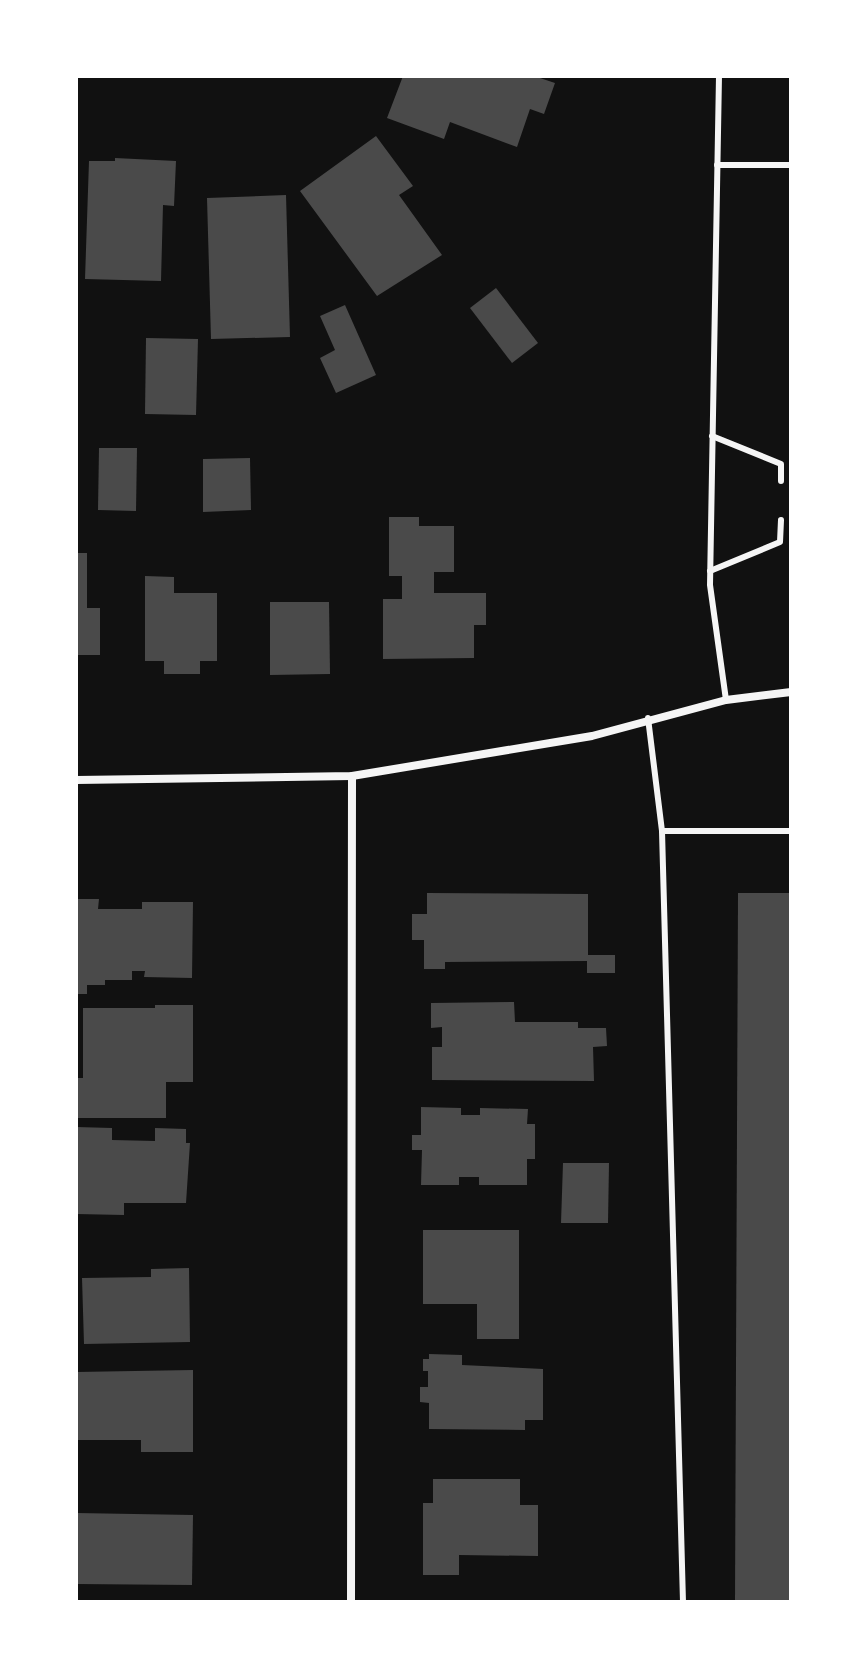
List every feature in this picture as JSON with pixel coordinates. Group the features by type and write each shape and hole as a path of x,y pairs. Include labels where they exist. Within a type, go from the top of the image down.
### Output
{"street":[{"path":"76,780 352,776 592,736 648,718 726,700 791,692"},
{"path":"351,1602 352,776"}],"lane":[{"path":"719,76 710,571 726,700"},
{"path":"717,165 791,165"},
{"path":"712,436 781,464 781,481"},
{"path":"710,571 780,542 781,520"},
{"path":"648,718 662,831 683,1602"},
{"path":"662,831 791,831"}],"building":[{"path":"403,76 534,76 555,83 544,114 530,109 517,147 450,122 444,139 387,118"},
{"path":"376,136 413,186 399,195 442,255 377,296 300,191"},
{"path":"115,158 176,161 174,206 163,205 161,281 85,279 89,161 115,161"},
{"path":"286,195 290,337 211,339 207,198"},
{"path":"496,288 538,343 512,363 470,308"},
{"path":"345,305 376,375 336,393 320,358 335,350 320,316"},
{"path":"146,338 198,339 196,415 145,414"},
{"path":"99,448 137,448 136,511 98,510"},
{"path":"250,458 251,510 203,512 203,459"},
{"path":"389,517 419,517 419,526 454,526 454,572 434,572 434,593 486,593 486,625 474,625 474,658 383,659 383,599 402,599 402,576 389,576"},
{"path":"76,553 87,553 87,608 100,608 100,655 76,655"},
{"path":"145,576 174,577 174,593 217,593 217,661 200,661 200,674 164,674 164,661 145,661"},
{"path":"270,602 329,602 330,674 270,675"},
{"path":"427,893 588,894 588,955 615,955 615,973 587,973 587,961 445,962 445,969 424,969 424,940 412,940 412,914 427,914"},
{"path":"738,893 791,893 791,1602 735,1602"},
{"path":"76,899 99,899 98,909 142,909 142,902 193,902 192,978 144,977 145,971 132,971 132,980 105,980 105,985 87,985 87,994 76,994"},
{"path":"514,1002 515,1022 578,1022 578,1028 606,1028 607,1046 593,1047 594,1081 432,1080 432,1047 442,1047 442,1027 431,1028 431,1003"},
{"path":"155,1005 193,1005 193,1082 166,1082 166,1118 76,1118 76,1078 83,1078 83,1008 155,1008"},
{"path":"421,1107 461,1108 461,1115 480,1115 480,1108 528,1109 527,1124 535,1124 535,1159 527,1159 527,1185 479,1185 479,1177 459,1177 459,1185 421,1185 422,1150 412,1150 412,1135 421,1135"},
{"path":"76,1127 112,1128 112,1140 155,1141 155,1128 186,1129 186,1143 190,1143 186,1203 124,1203 124,1215 76,1214"},
{"path":"563,1163 609,1163 608,1223 561,1223"},
{"path":"423,1230 519,1230 519,1339 477,1339 477,1304 423,1304"},
{"path":"189,1268 190,1342 84,1344 82,1278 151,1277 151,1269"},
{"path":"429,1354 462,1355 462,1365 543,1369 543,1420 525,1420 525,1430 429,1429 429,1403 420,1402 420,1387 428,1387 428,1371 423,1371 423,1359 429,1359"},
{"path":"193,1370 193,1452 141,1452 141,1440 76,1440 76,1372"},
{"path":"433,1479 520,1479 520,1505 538,1505 538,1556 459,1555 459,1575 423,1575 423,1503 433,1503"},
{"path":"76,1513 193,1515 192,1585 76,1584"}]}
